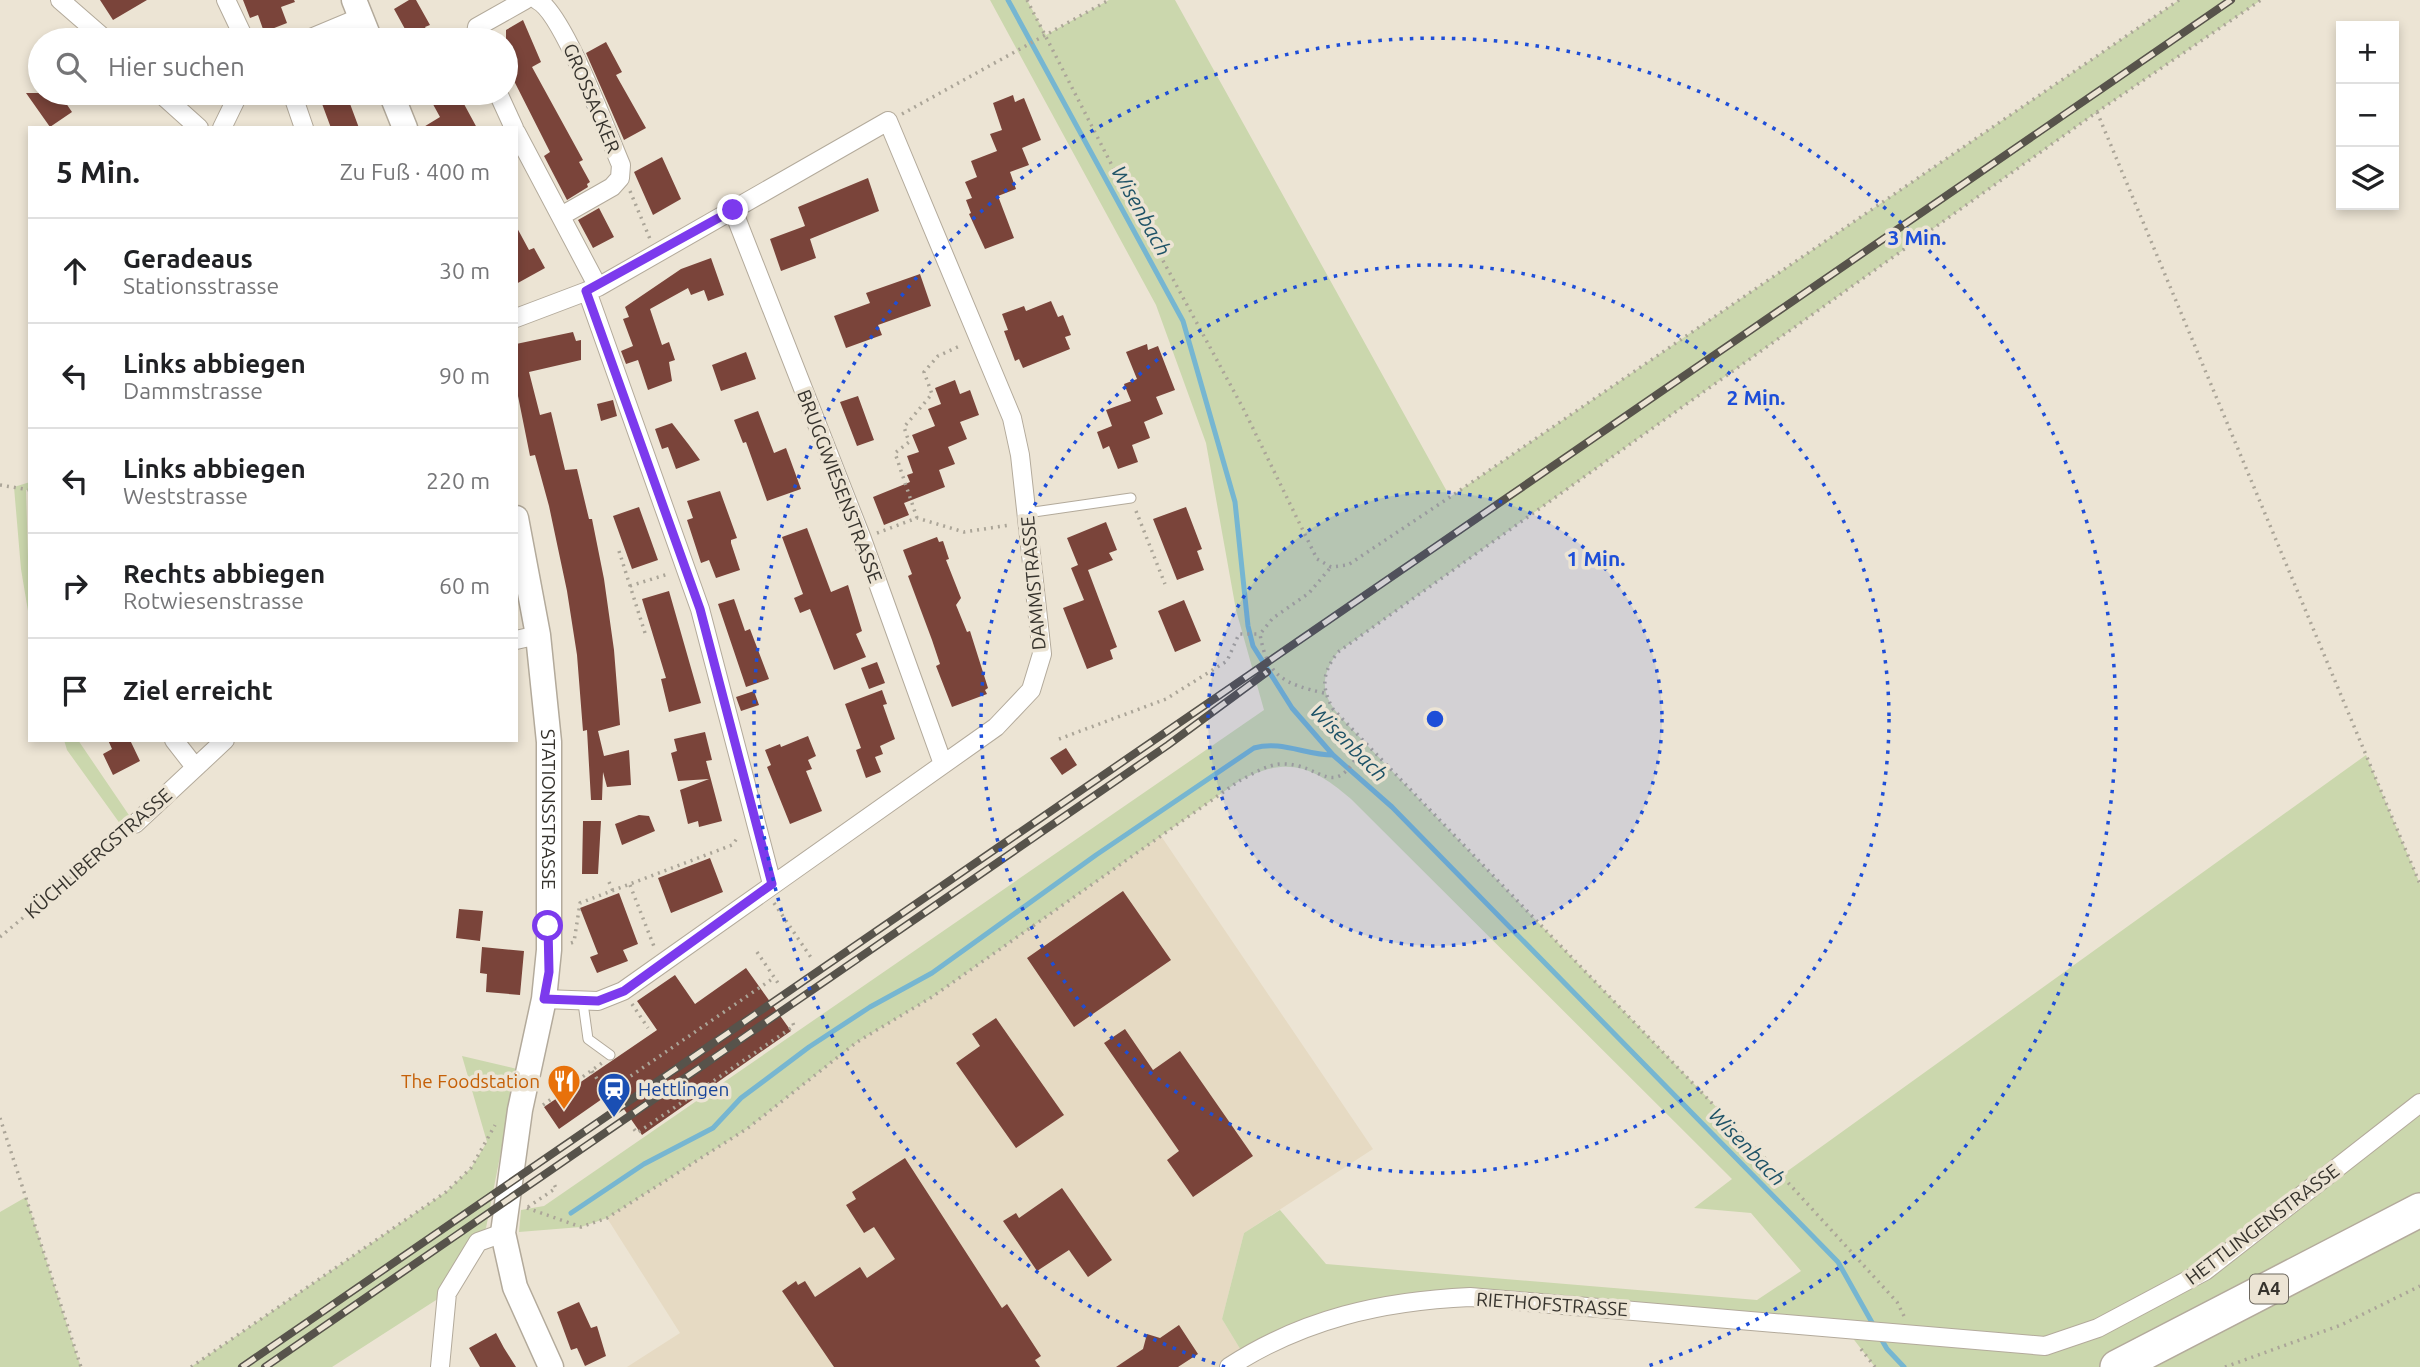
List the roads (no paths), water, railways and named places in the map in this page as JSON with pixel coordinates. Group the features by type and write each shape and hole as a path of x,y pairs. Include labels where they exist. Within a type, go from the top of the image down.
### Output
{"highway":[{"name":"A4","path":"2117,1367 2420,1210"},
{"name":"A4","path":"2141,1367 2420,1222"}],"street":[{"path":"60,0 92,28"},
{"path":"226,0 239,28"},
{"path":"477,28 525,0"},
{"name":"GROSSACKER","path":"537,0 545,4 565,35 621,165 620,178 612,187 561,216"},
{"path":"325,28 357,8 365,28"},
{"path":"173,105 197,126"},
{"path":"223,126 233,105"},
{"path":"296,105 303,126"},
{"path":"396,105 404,126"},
{"path":"504,105 513,126"},
{"name":"DAMMSTRASSE","path":"544,999 583,1003 615,996 996,727 1031,690 1042,654 1017,436 980,337 888,121 733,210"},
{"path":"518,136 561,216 592,289 700,609 772,884"},
{"path":"518,317 592,289 733,210"},
{"name":"BRUGGWIESENSTRASSE","path":"733,210 862,539 943,764"},
{"name":"STATIONSSTRASSE","path":"518,539 527,638 551,777 549,961 508,1183 511,1218 508,1261 524,1311 551,1367"},
{"path":"176,742 195,767"},
{"name":"KÜCHLIBERGSTRASSE","path":"135,824 223,742"},
{"name":"HETTLINGENSTRASSE","path":"1888,1332 2045,1346 2098,1328 2205,1271 2420,1103"},
{"path":"440,1367 447,1293 478,1242 511,1218"},
{"name":"RIETHOFSTRASSE","path":"1228,1367 1274,1341 1330,1318 1364,1308 1431,1299 1509,1299 1888,1332"}],"lane":[{"path":"1028,518 1131,498"},
{"path":"583,1003 588,1039 610,1055"}],"waterway":[{"name":"Wisenbach","path":"1008,0 1183,321 1235,502 1248,626 1253,646 1292,708 1333,755 1392,807 1838,1262 1874,1326"},
{"path":"571,1213 644,1164 713,1128 741,1098 809,1047 870,1007 932,973 1096,855 1254,748 1274,746 1333,755"},
{"name":"Wisenbach","path":"1879,1335 1887,1349 1904,1367"}],"railway":[{"path":"242,1367 2231,0"},
{"path":"265,1367 1168,745 1267,672"}],"place":[{"name":"The Foodstation","path":"564,1111"},
{"name":"Hettlingen","path":"614,1119"}]}
